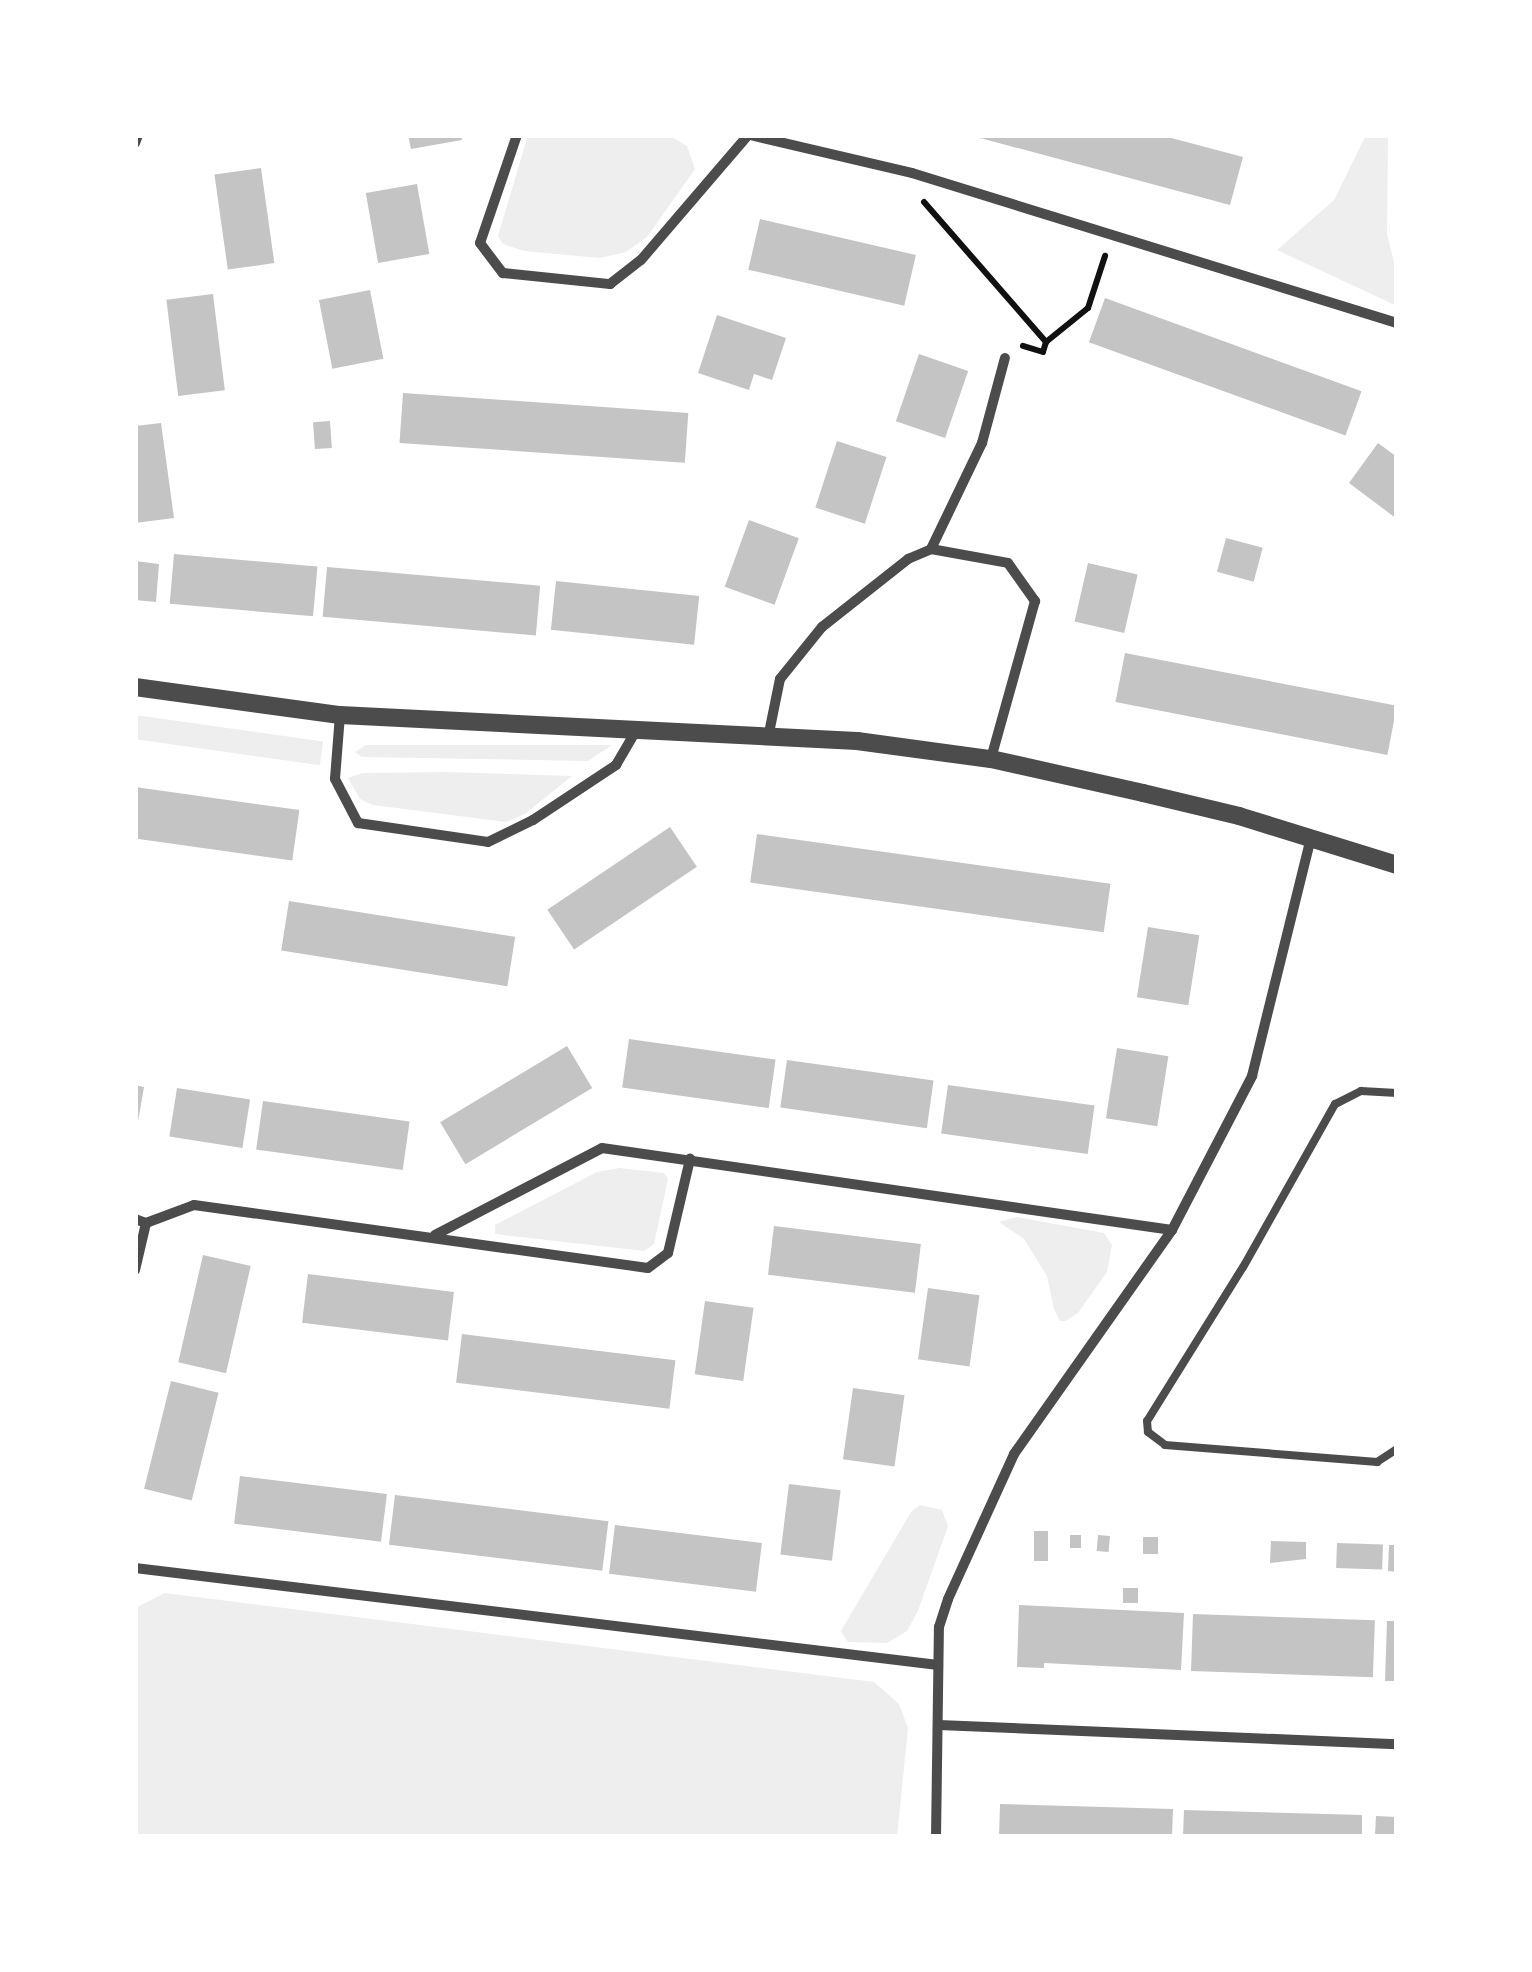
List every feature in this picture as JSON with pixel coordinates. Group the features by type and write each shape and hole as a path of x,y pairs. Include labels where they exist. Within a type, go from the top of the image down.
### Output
{"street":[{"path":"135,143 138,135"},
{"path":"517,135 480,243 503,273 610,284 641,260 749,135 912,174 1397,323"},
{"path":"931,549 982,443 1004,358"},
{"path":"770,733 780,679 822,627 908,559 931,549 1008,563 1035,600 990,760"},
{"path":"135,687 340,715 770,733 990,760 1162,797 1397,865"},
{"path":"340,715 335,779 358,824 488,842 533,820 616,765 636,729"},
{"path":"936,1837 939,1628 948,1599 1014,1454 1172,1230 1252,1076 1311,838"},
{"path":"435,1235 602,1148 1172,1230"},
{"path":"135,1270 141,1221 194,1205 435,1235 648,1268 668,1254 690,1159"},
{"path":"135,1568 938,1665"},
{"path":"939,1725 1397,1744"}],"lane":[{"path":"1397,1093 1360,1091 1335,1104 1243,1267 1147,1421 1148,1432 1164,1445 1377,1462 1397,1449"}],"path":[{"path":"912,174 924,201 1046,342"},
{"path":"1030,348 1043,352 1046,342 1088,308 1113,233"}],"shaded area":[{"path":"528,135 669,135 687,146 695,169 647,237 626,252 600,258 524,251 503,244 498,236"},
{"path":"1366,135 1388,135 1387,234 1397,274 1397,306 1277,250 1334,200"},
{"path":"135,715 323,741 320,765 135,739"},
{"path":"366,745 612,745 588,761 362,757 355,752"},
{"path":"363,773 572,776 525,814 506,822 373,805 360,799 348,778"},
{"path":"619,1168 664,1173 668,1179 654,1244 644,1251 495,1234 495,1225 597,1172"},
{"path":"1017,1217 1104,1233 1112,1245 1107,1272 1078,1313 1066,1321 1060,1321 1047,1276 1024,1239 999,1222"},
{"path":"920,1505 942,1510 948,1526 918,1611 907,1631 887,1643 848,1642 841,1631 911,1512"},
{"path":"165,1593 874,1682 899,1704 908,1728 897,1837 135,1837 135,1608"}],"building":[{"path":"408,135 461,135 462,140 411,149"},
{"path":"969,135 1160,135 1243,157 1230,205"},
{"path":"261,168 274,263 228,270 214,175"},
{"path":"417,184 429,254 378,263 366,193"},
{"path":"760,219 916,255 904,306 748,270"},
{"path":"370,290 383,359 332,369 319,300"},
{"path":"213,294 225,390 178,396 166,300"},
{"path":"1105,298 1362,391 1345,436 1089,342"},
{"path":"717,315 786,338 772,380 754,374 749,390 698,373"},
{"path":"919,354 968,371 945,438 896,421"},
{"path":"403,393 688,413 685,463 400,443"},
{"path":"330,421 332,448 315,449 313,422"},
{"path":"161,423 174,518 135,523 135,426"},
{"path":"837,441 886,457 865,524 815,508"},
{"path":"1378,443 1397,457 1397,519 1349,483"},
{"path":"749,520 799,538 775,605 725,587"},
{"path":"1226,538 1263,548 1254,582 1217,572"},
{"path":"174,554 317,567 313,616 170,604"},
{"path":"135,561 159,564 156,602 135,600"},
{"path":"1088,563 1138,574 1124,633 1075,621"},
{"path":"327,567 540,586 536,635 323,617"},
{"path":"556,581 699,596 694,645 551,630"},
{"path":"1125,653 1397,706 1387,755 1115,702"},
{"path":"135,787 299,810 292,861 135,839"},
{"path":"670,827 697,867 574,950 547,910"},
{"path":"757,834 1111,884 1104,932 750,883"},
{"path":"289,901 515,937 507,986 281,950"},
{"path":"1148,927 1199,935 1188,1005 1137,997"},
{"path":"629,1039 776,1060 769,1108 622,1088"},
{"path":"567,1046 592,1088 465,1164 440,1122"},
{"path":"1117,1048 1168,1056 1157,1126 1106,1118"},
{"path":"787,1060 934,1081 927,1128 780,1108"},
{"path":"135,1085 144,1087 137,1127 135,1127"},
{"path":"948,1085 1095,1106 1088,1154 941,1134"},
{"path":"177,1088 250,1100 242,1148 169,1136"},
{"path":"263,1101 410,1122 403,1170 256,1150"},
{"path":"774,1226 921,1244 915,1293 768,1275"},
{"path":"203,1255 251,1266 226,1373 178,1362"},
{"path":"308,1274 454,1292 448,1341 302,1323"},
{"path":"928,1288 979,1295 969,1367 918,1359"},
{"path":"705,1301 754,1308 743,1381 695,1374"},
{"path":"462,1334 675,1360 669,1409 456,1383"},
{"path":"171,1381 219,1393 192,1501 144,1489"},
{"path":"853,1388 904,1395 894,1467 843,1459"},
{"path":"240,1476 387,1494 381,1542 234,1524"},
{"path":"789,1484 841,1490 832,1561 780,1554"},
{"path":"395,1495 608,1521 602,1571 389,1545"},
{"path":"615,1525 762,1543 756,1592 609,1574"},
{"path":"1034,1531 1048,1531 1048,1561 1034,1561"},
{"path":"1070,1535 1081,1535 1081,1548 1070,1548"},
{"path":"1098,1535 1110,1536 1109,1552 1097,1551"},
{"path":"1143,1537 1158,1537 1158,1554 1143,1554"},
{"path":"1271,1541 1306,1542 1306,1559 1270,1563"},
{"path":"1337,1543 1383,1545 1382,1570 1336,1568"},
{"path":"1389,1545 1397,1545 1397,1572 1388,1571"},
{"path":"1123,1588 1138,1588 1138,1603 1123,1603"},
{"path":"1019,1605 1184,1613 1181,1670 1044,1663 1044,1668 1017,1667"},
{"path":"1193,1614 1375,1620 1373,1677 1191,1671"},
{"path":"1387,1621 1397,1621 1397,1681 1385,1681"},
{"path":"1000,1804 1173,1809 1172,1837 999,1837"},
{"path":"1184,1810 1362,1815 1362,1837 1183,1837"},
{"path":"1376,1816 1397,1817 1396,1837 1375,1837"}]}
